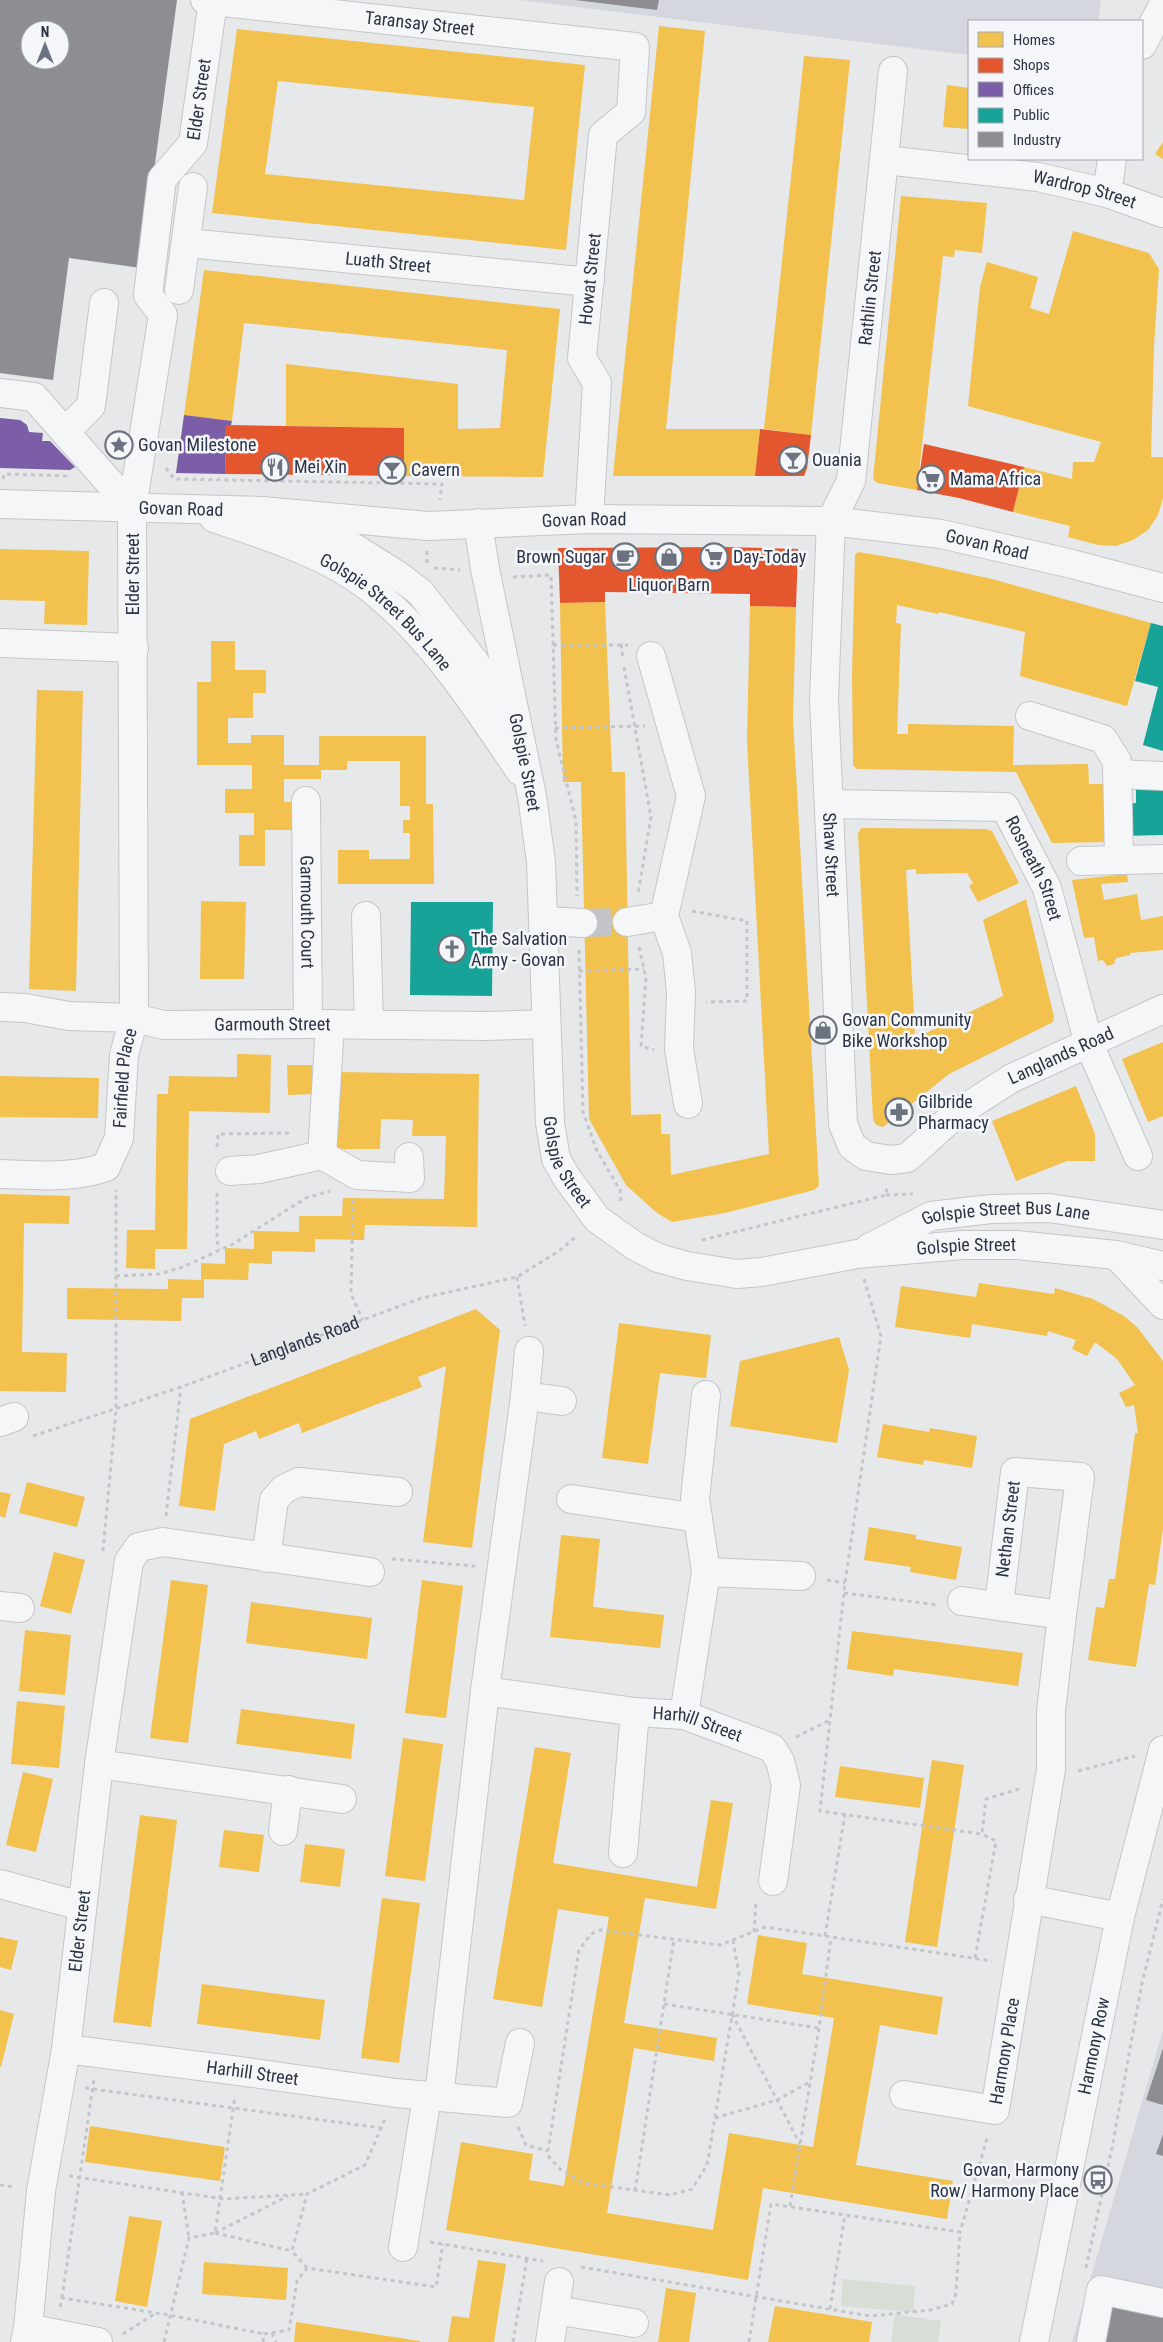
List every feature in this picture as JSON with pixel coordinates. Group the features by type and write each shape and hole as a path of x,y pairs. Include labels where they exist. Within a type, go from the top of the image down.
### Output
{"street":[{"name":"Taransay Street","path":"209,1 635,47"},
{"name":"Elder Street","path":"134,1018 132,508 163,315 148,295 162,179 193,143 209,1"},
{"path":"1143,43 1162,7"},
{"name":"Howat Street","path":"589,519 597,382 582,358 604,135 631,112 635,47"},
{"name":"Rathlin Street","path":"831,521 851,481 893,71"},
{"name":"Wardrop Street","path":"885,160 1038,176 1108,193 1163,213"},
{"path":"1108,193 1112,160"},
{"path":"179,290 187,243 193,187"},
{"name":"Luath Street","path":"187,243 590,282"},
{"path":"65,432 91,406 104,303"},
{"path":"0,393 34,397 132,508"},
{"name":"Govan Road","path":"0,504 262,511 428,526 589,519 831,521 941,534 1072,564 1163,588"},
{"name":"Golspie Street Bus Lane","path":"190,510 279,540 362,583 403,618 464,689 528,783"},
{"path":"262,511 353,547 396,574 420,592 474,661 516,728"},
{"name":"Shaw Street","path":"831,521 824,699 843,1124 852,1146 866,1156 891,1160"},
{"name":"Golspie Street","path":"478,523 484,569 528,783 541,862 550,1123 556,1159 566,1178 597,1218 635,1246 658,1258 687,1266 737,1274 762,1272 857,1254 962,1245 1016,1245 1116,1255 1163,1266"},
{"path":"0,644 134,648"},
{"path":"651,656 691,796 664,916 677,953 680,1002 679,1049 688,1104"},
{"path":"1030,716 1103,739 1117,761 1119,860"},
{"path":"1117,774 1163,776"},
{"name":"Garmouth Court","path":"306,800 319,1024 322,1155"},
{"name":"Rosneath Street","path":"829,804 1005,806 1047,888 1088,1044"},
{"path":"1081,861 1163,859"},
{"path":"366,916 369,1025"},
{"path":"630,922 664,916"},
{"path":"544,921 583,923"},
{"name":"Garmouth Street","path":"0,1007 25,1008 69,1016 134,1018 164,1025 486,1026 546,1024"},
{"name":"Langlands Road","path":"891,1160 907,1158 956,1114 1012,1078 1163,1009"},
{"name":"Fairfield Place","path":"106,1166 119,1138 124,1055 134,1018"},
{"path":"1088,1044 1138,1156"},
{"path":"230,1171 259,1169 322,1155 355,1182 410,1178 409,1157"},
{"path":"0,1174 73,1176 106,1166"},
{"name":"Golspie Street Bus Lane","path":"857,1254 931,1216 991,1209 1049,1208 1163,1225"},
{"path":"1116,1255 1163,1305"},
{"path":"404,2242 433,2097 525,1396 529,1351"},
{"path":"684,1715 706,1572 695,1499 706,1395"},
{"path":"525,1396 562,1401"},
{"name":"Nethan Street","path":"999,1605 1015,1472 1080,1477 1051,1711 1050,1774"},
{"path":"266,1558 274,1500 284,1489 299,1482 398,1492"},
{"path":"571,1499 698,1518"},
{"name":"Elder Street","path":"26,2335 44,2172 58,2084 66,2050 81,1906 125,1582 129,1561 139,1547 163,1542"},
{"path":"163,1542 370,1572"},
{"path":"706,1572 801,1576"},
{"path":"962,1601 1062,1615"},
{"name":"Harhill Street","path":"485,1691 635,1712 684,1715 772,1748"},
{"path":"623,1853 635,1712"},
{"path":"772,1748 780,1761 786,1785 773,1880"},
{"name":"Harmony Row","path":"1034,2342 1154,1751"},
{"path":"99,1764 342,1799"},
{"name":"Harmony Place","path":"904,2095 995,2110 1028,1899 1050,1774"},
{"path":"282,1832 288,1790"},
{"path":"0,1884 81,1906"},
{"path":"1028,1899 1120,1917"},
{"path":"508,2103 520,2043"},
{"name":"Harhill Street","path":"66,2050 239,2071 396,2093 508,2103"},
{"path":"550,2342 558,2270"},
{"path":"1090,2342 1101,2290 1163,2303"},
{"path":"555,2310 634,2323"},
{"path":"26,2335 56,2334 108,2340"}],"path":[{"path":"620,644 651,817 630,922 646,978 641,1046 652,1050 679,1049"},
{"path":"553,645 626,644 651,656"},
{"path":"555,728 671,726"},
{"path":"680,1002 747,1001 747,921"},
{"path":"579,971 644,969"},
{"path":"695,1242 886,1195 891,1160"},
{"path":"106,1166 116,1187 116,1410 103,1555 125,1582"},
{"path":"116,1276 159,1274 183,1267 233,1244 306,1198 355,1182 351,1294 363,1320"},
{"name":"Langlands Road","path":"13,1426 116,1410 181,1388 422,1298 517,1277 559,1251 597,1218 620,1202 627,1207"},
{"path":"857,1254 881,1336 844,1594 820,1811 982,1834 996,1841 975,1958"},
{"path":"517,1277 529,1351"},
{"path":"163,1542 181,1388"},
{"path":"370,1572 394,1558 501,1568"},
{"path":"844,1594 951,1607 962,1601"},
{"path":"772,1748 831,1719"},
{"path":"982,1834 986,1799 1050,1774 1154,1751"},
{"path":"825,1936 845,1814"},
{"path":"1085,2274 1112,2148 1142,1983 1163,1899"},
{"path":"732,1940 738,1974 732,2013 707,2165 692,2189 670,2195 635,2191 583,2183 560,2169 549,2157 548,2151 579,1950 590,1934 600,1930 720,1945 732,1940 765,1928 1018,1964"},
{"path":"790,2206 819,2028 831,1937"},
{"path":"635,2191 674,1939"},
{"path":"664,2004 732,2013 819,2028"},
{"path":"732,2013 800,2144"},
{"path":"56,2334 81,2178 92,2089 100,2054"},
{"path":"215,2233 239,2071"},
{"path":"715,2118 777,2100 810,2082"},
{"path":"58,2084 381,2128"},
{"path":"44,2172 220,2198 307,2194 365,2166 396,2093"},
{"path":"508,2103 526,2144 548,2151"},
{"path":"404,2242 443,2244 527,2258 558,2270 756,2296 870,2316 930,2310 952,2304 956,2293 960,2232 995,2110"},
{"path":"164,2342 188,2238 182,2192"},
{"path":"292,2251 307,2194"},
{"path":"188,2238 215,2233 289,2195"},
{"path":"749,2342 771,2204 960,2232"},
{"path":"830,2309 845,2214"},
{"path":"215,2233 292,2251 306,2268 436,2287 443,2244"},
{"path":"513,2342 527,2258"},
{"path":"62,2298 169,2315 264,2334 289,2330 297,2281 306,2268"},
{"path":"108,2340 156,2313"},
{"path":"272,2333 276,2342"},
{"path":"263,2342 264,2334"}],"shaded area":[{"path":"520,0 1101,0 1098,20 968,20 968,55"},
{"path":"1163,2030 1163,2342 1072,2342"},
{"path":"843,2279 915,2286 913,2312 841,2306"},
{"path":"895,2314 941,2321 938,2342 891,2342"}],"building: Homes":[{"path":"659,26 705,31 666,429 760,429 755,476 613,476"},
{"path":"237,29 585,65 566,250 212,213","holes":["278,81 534,107 524,200 265,174"]},
{"path":"804,56 850,60 811,435 764,429"},
{"path":"947,85 968,88 968,129 943,127"},
{"path":"1163,142 1163,159 1155,154"},
{"path":"901,196 987,203 982,253 955,250 954,257 943,256 917,490 877,483 873,479"},
{"path":"1073,231 1149,253 1159,269 1154,345 1151,457 1163,457 1163,498 1158,515 1148,530 1133,540 1116,546 1098,545 1068,537 1070,526 1013,512 1024,467 1072,479 1073,462 1094,462 1101,442 968,406 980,287 987,262 1038,277 1030,308 1049,314"},
{"path":"204,270 560,309 543,477 404,476 404,428 286,426 286,364 458,384 458,429 500,428 507,350 244,323 232,421 184,415"},
{"path":"0,549 89,551 87,625 44,624 45,601 0,600"},
{"path":"858,552 901,559 992,579 1151,623 1127,706 1020,676 1025,632 939,612 938,614 897,605 896,623 901,624 897,734 908,734 908,724 1014,726 1013,765 1088,764 1089,784 1103,784 1103,794 1108,794 1108,842 1052,843 1016,772 857,769 853,765 852,674 855,555"},
{"path":"605,602 612,772 625,772 631,1115 661,1114 661,1134 670,1134 671,1175 769,1154 747,741 750,606 796,607 793,719 819,1186 814,1190 725,1213 672,1222 657,1213 626,1185 589,1119 581,782 563,782 560,603"},
{"path":"211,641 235,641 235,670 266,670 266,693 253,693 253,718 228,718 228,743 251,743 251,735 284,735 284,765 319,765 319,736 426,736 426,804 433,804 434,884 338,884 338,850 369,850 369,859 410,859 410,833 403,833 403,820 410,820 410,806 400,806 400,761 347,761 347,770 321,770 321,779 284,779 284,802 295,802 295,830 265,830 265,866 239,866 239,835 254,835 254,813 225,813 225,789 252,789 252,765 197,765 197,682 211,682"},
{"path":"37,690 83,691 76,991 29,989"},
{"path":"861,828 986,829 992,831 1019,883 978,902 969,886 973,883 967,873 916,874 916,869 906,870 915,1033 907,1038 907,1047 922,1035 1003,996 983,920 1026,899 1054,1017 1053,1022 949,1074 883,1127 876,1125 873,1119 858,834"},
{"path":"1127,874 1128,882 1101,884 1104,900 1137,894 1141,920 1163,916 1163,950 1130,953 1130,955 1116,958 1114,964 1107,966 1103,960 1098,961 1094,937 1084,938 1072,880"},
{"path":"201,901 246,902 244,979 200,979"},
{"path":"1163,1042 1163,1116 1148,1122 1122,1059"},
{"path":"237,1054 271,1055 270,1113 189,1111 187,1249 155,1249 155,1269 126,1268 127,1230 155,1230 157,1094 168,1094 169,1076 237,1077"},
{"path":"287,1065 312,1065 313,1094 288,1095"},
{"path":"335,1072 479,1074 477,1227 365,1225 364,1240 315,1239 315,1252 272,1251 272,1264 249,1263 248,1280 204,1279 204,1298 182,1298 181,1321 67,1319 67,1288 168,1289 168,1279 201,1280 201,1263 225,1264 225,1248 254,1249 254,1231 299,1232 299,1216 342,1216 343,1198 444,1199 446,1136 412,1136 413,1120 381,1119 380,1149 333,1149"},
{"path":"0,1076 99,1078 98,1118 0,1117"},
{"path":"1076,1086 1095,1134 1095,1161 1067,1161 1016,1181 992,1121"},
{"path":"0,1194 70,1196 69,1224 24,1223 22,1352 67,1353 66,1392 0,1391"},
{"path":"979,1283 1054,1294 1055,1288 1093,1299 1124,1316 1137,1327 1163,1361 1163,1528 1155,1585 1149,1584 1136,1667 1088,1660 1096,1607 1104,1608 1109,1579 1115,1579 1135,1433 1138,1433 1134,1405 1126,1407 1119,1393 1135,1385 1117,1359 1095,1342 1087,1356 1072,1349 1076,1340 1048,1331 1047,1336 972,1324 970,1338 895,1327 901,1286 976,1297"},
{"path":"476,1309 500,1330 472,1548 423,1542 446,1366 418,1377 422,1387 302,1433 299,1423 259,1439 256,1431 224,1444 215,1511 179,1506 190,1419"},
{"path":"619,1323 711,1335 706,1378 660,1373 648,1464 602,1458"},
{"path":"839,1337 849,1370 837,1443 730,1426 740,1361"},
{"path":"883,1424 929,1432 930,1428 977,1436 972,1468 924,1460 923,1465 877,1457"},
{"path":"27,1482 85,1497 77,1527 19,1513"},
{"path":"0,1492 11,1494 5,1518 0,1516"},
{"path":"869,1527 916,1535 916,1539 962,1547 956,1580 910,1572 911,1567 864,1560"},
{"path":"561,1535 600,1539 593,1607 664,1615 660,1648 550,1637"},
{"path":"54,1552 85,1560 71,1614 40,1606"},
{"path":"171,1580 208,1585 188,1743 150,1738"},
{"path":"422,1580 463,1586 446,1718 405,1713"},
{"path":"251,1602 372,1618 367,1659 246,1643"},
{"path":"25,1630 71,1635 65,1695 19,1691"},
{"path":"852,1631 1023,1653 1018,1686 894,1669 893,1676 847,1669"},
{"path":"17,1701 65,1706 59,1768 11,1764"},
{"path":"241,1709 355,1724 351,1759 236,1744"},
{"path":"403,1738 443,1744 425,1881 385,1876"},
{"path":"535,1747 571,1753 553,1863 697,1887 711,1800 733,1803 716,1909 645,1898 624,2023 717,2038 714,2061 634,2048 607,2213 713,2230 729,2133 813,2147 834,2018 747,2004 758,1935 807,1943 802,1974 943,1997 937,2035 880,2025 856,2165 953,2181 947,2219 763,2188 748,2280 446,2230 461,2142 533,2154 529,2180 564,2186 609,1917 558,1909 542,2007 493,1999"},
{"path":"932,1760 964,1765 937,1947 905,1942"},
{"path":"840,1766 924,1778 920,1808 835,1797"},
{"path":"23,1772 53,1779 36,1852 6,1845"},
{"path":"140,1815 177,1820 151,2027 113,2022"},
{"path":"224,1830 264,1835 259,1872 219,1867"},
{"path":"305,1844 345,1849 340,1887 300,1882"},
{"path":"382,1898 420,1903 399,2063 361,2058"},
{"path":"0,1937 18,1941 11,1970 0,1967"},
{"path":"202,1984 325,2000 320,2040 197,2024"},
{"path":"0,2010 14,2014 1,2067 0,2066"},
{"path":"90,2126 225,2147 220,2181 85,2162"},
{"path":"129,2216 162,2221 147,2307 115,2301"},
{"path":"478,2260 506,2264 494,2342 448,2342 452,2316 469,2318"},
{"path":"204,2262 288,2268 286,2300 202,2294"},
{"path":"666,2288 696,2293 689,2342 658,2342"},
{"path":"775,2306 872,2322 869,2342 768,2342"},
{"path":"296,2322 420,2341 420,2342 294,2342"}],"building: Shops":[{"path":"226,425 404,428 404,476 225,474"},
{"path":"760,429 811,435 807,468 804,476 755,476"},
{"path":"924,444 1024,467 1013,512 959,498 917,490"},
{"path":"727,547 798,549 796,607 750,606 750,594 605,592 605,602 560,603 558,548"}],"building: Offices":[{"path":"184,415 232,421 231,425 226,425 225,474 176,473"},
{"path":"0,418 20,420 27,425 29,432 43,433 42,441 50,441 75,467 70,470 0,468"}],"building: Public":[{"path":"1151,623 1163,626 1163,751 1143,745 1158,687 1135,681"},
{"path":"1163,788 1163,835 1122,836 1121,804 1136,803 1136,789"},
{"name":"The Salvation Army - Govan","path":"411,902 493,902 492,996 410,995"}],"building: Industry":[{"path":"0,0 177,0 141,268 69,258 53,380 0,373"},
{"path":"575,0 659,0 657,10"},
{"path":"1163,2048 1163,2105 1146,2100"},
{"path":"1163,2134 1163,2156 1156,2154"},
{"path":"1113,2299 1163,2310 1163,2342 1104,2342"}],"tunnel":[{"path":"583,923 627,922"}],"place":[{"name":"Govan Milestone","path":"119,445"},
{"name":"Ouania","path":"793,460"},
{"name":"Mei Xin","path":"275,467"},
{"name":"Cavern","path":"392,470"},
{"name":"Mama Africa","path":"931,479"},
{"name":"Brown Sugar","path":"625,557"},
{"name":"Liquor Barn","path":"669,557"},
{"name":"Day-Today","path":"714,557"},
{"name":"The Salvation Army - Govan","path":"452,949"},
{"name":"Govan Community Bike Workshop","path":"823,1030"},
{"name":"Gilbride Pharmacy","path":"899,1112"},
{"name":"Govan, Harmony Row/ Harmony Place","path":"1098,2180"}]}
